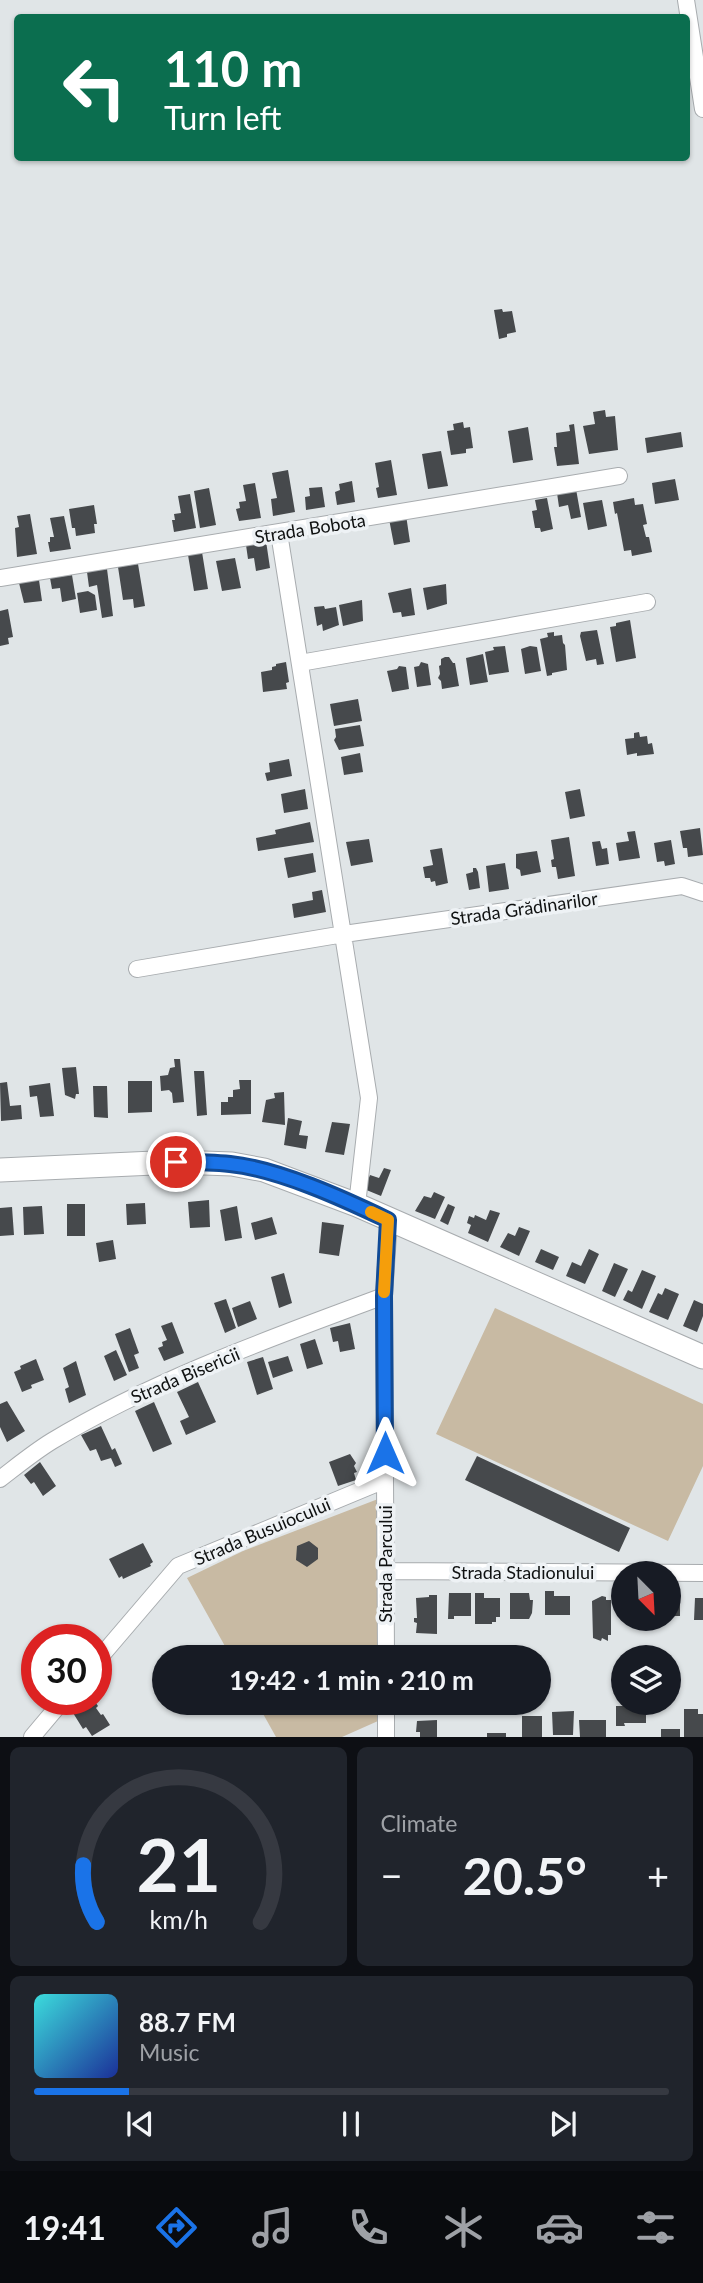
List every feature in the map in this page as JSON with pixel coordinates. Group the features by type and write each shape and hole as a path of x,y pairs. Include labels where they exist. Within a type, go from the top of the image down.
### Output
{"main road":[{"path":"0,1170 176,1162 232,1164 264,1170 357,1205 703,1357"}],"street":[{"path":"690,25 703,108"},
{"name":"Strada Bobota","path":"0,578 619,476"},
{"path":"279,533 369,1098 357,1205"},
{"path":"300,663 647,601"},
{"name":"Strada Grădinarilor","path":"137,969 344,934 682,886 703,893"},
{"name":"Strada Parcului","path":"386,1645 384,1296 388,1220"},
{"name":"Strada Bisericii","path":"0,1479 49,1443 120,1403 276,1336 384,1296"},
{"name":"Strada Busuiocului","path":"112,1642 178,1566 385,1479"},
{"name":"Strada Stadionului","path":"386,1571 703,1573"},
{"path":"32,1737 51,1715"},
{"path":"386,1715 386,1737"}],"shaded area":[{"path":"495,1308 703,1404 703,1466 668,1541 436,1434"},
{"path":"378,1499 378,1645 224,1645 187,1578 243,1551"},
{"path":"264,1715 378,1715 378,1721 342,1737 276,1737"}],"building":[{"path":"502,309 503,312 512,311 516,332 499,339 494,310"},
{"path":"605,410 606,417 615,416 618,450 589,454 583,426 595,424 593,412"},
{"path":"463,422 464,428 470,427 473,448 466,449 466,453 451,455 447,431 454,430 453,424"},
{"path":"574,424 579,464 557,466 554,447 557,447 556,433 570,431 569,425"},
{"path":"528,427 533,460 513,463 508,431"},
{"path":"681,432 683,447 647,453 645,438"},
{"path":"441,451 448,486 428,489 422,454"},
{"path":"391,460 397,495 378,498 375,463"},
{"path":"288,470 295,512 273,516 271,499 277,498 272,473"},
{"path":"675,479 679,500 655,504 652,483"},
{"path":"352,481 355,502 337,505 335,492 340,490 339,484"},
{"path":"255,483 261,518 239,521 236,509 240,508 239,502 246,501 243,485"},
{"path":"322,487 325,507 306,510 305,497 310,496 309,488"},
{"path":"209,488 216,525 200,528 194,491"},
{"path":"576,489 581,517 571,519 568,505 559,507 557,493"},
{"path":"190,494 196,528 174,532 174,514 181,513 178,496"},
{"path":"547,498 553,529 541,532 540,528 535,528 532,511 537,510 535,500"},
{"path":"634,498 635,505 643,504 647,524 643,525 652,552 632,556 631,550 624,551 613,502"},
{"path":"602,500 607,526 588,530 583,503"},
{"path":"94,505 97,524 94,524 95,533 76,536 69,509"},
{"path":"30,514 37,554 17,557 17,516"},
{"path":"406,515 410,542 394,545 389,519"},
{"path":"64,516 71,549 50,552 48,542 50,537 54,537 50,518"},
{"path":"266,541 270,568 256,571 254,558 248,559 246,545"},
{"path":"202,552 208,589 194,591 188,555"},
{"path":"235,558 241,588 222,591 216,561"},
{"path":"138,564 145,606 134,608 133,599 123,600 118,567"},
{"path":"107,569 113,616 102,618 97,585 89,587 87,572"},
{"path":"72,575 76,599 62,602 60,588 52,589 50,578"},
{"path":"39,580 42,601 24,603 19,583"},
{"path":"446,584 447,604 427,610 423,588"},
{"path":"411,588 415,615 402,617 401,612 393,613 388,593"},
{"path":"88,591 95,595 97,610 80,613 77,593"},
{"path":"362,600 363,621 343,626 339,605"},
{"path":"324,606 325,609 336,607 339,625 323,631 322,624 317,626 314,607"},
{"path":"8,609 13,637 8,638 9,644 0,646 0,611"},
{"path":"630,620 636,658 616,662 610,627"},
{"path":"597,630 604,664 597,665 596,659 586,661 580,636 581,632"},
{"path":"554,632 554,636 562,635 567,670 547,676 540,639 548,637 547,633"},
{"path":"505,646 509,672 489,675 485,652 494,650 493,647"},
{"path":"537,647 541,671 525,674 521,649"},
{"path":"483,654 488,682 470,685 466,658"},
{"path":"445,657 455,663 459,686 442,689 438,678 439,666 441,659"},
{"path":"286,662 289,682 286,683 287,689 263,692 261,672 272,670 276,664"},
{"path":"421,662 428,664 431,685 417,687 414,667"},
{"path":"399,666 406,667 409,689 392,692 387,671"},
{"path":"358,699 362,721 334,726 330,704"},
{"path":"360,725 364,746 339,750 334,740 335,729"},
{"path":"639,732 640,737 647,736 648,744 652,743 654,754 627,755 625,739 634,738 634,733"},
{"path":"360,753 363,772 344,775 341,757"},
{"path":"289,759 292,776 267,781 265,773 270,772 269,763"},
{"path":"305,789 308,809 284,813 281,794"},
{"path":"580,789 585,816 570,819 565,792"},
{"path":"310,822 314,842 258,851 256,838 276,834 275,830"},
{"path":"700,828 703,855 688,857 687,848 683,848 680,831"},
{"path":"635,831 640,858 619,861 616,843 629,841 627,832"},
{"path":"569,837 575,876 558,879 556,867 552,867 551,860 554,859 551,840"},
{"path":"369,839 373,862 351,866 346,842"},
{"path":"671,840 675,864 665,866 664,861 657,862 654,843"},
{"path":"600,841 602,849 607,848 609,864 596,866 592,842"},
{"path":"442,848 448,883 436,886 435,881 431,882 430,878 425,878 423,867 433,865 430,850"},
{"path":"537,851 541,872 521,876 520,870 516,868 516,854"},
{"path":"313,853 316,872 288,878 284,858"},
{"path":"505,863 509,889 489,892 486,866"},
{"path":"473,868 478,872 480,888 469,890 466,874 473,872"},
{"path":"322,890 326,912 294,918 292,904 313,900 312,892"},
{"path":"174,1059 180,1059 184,1102 173,1103 169,1090 161,1091 160,1076 168,1075 170,1068 175,1067"},
{"path":"76,1067 79,1094 76,1094 75,1099 65,1095 62,1068"},
{"path":"194,1071 204,1071 207,1115 197,1116"},
{"path":"239,1080 251,1080 251,1114 221,1115 221,1102 228,1102 228,1097 233,1097 233,1090 240,1089"},
{"path":"128,1081 152,1081 152,1112 128,1113"},
{"path":"7,1082 10,1106 21,1105 22,1119 1,1121 0,1083"},
{"path":"50,1083 54,1116 40,1117 37,1096 30,1097 29,1086"},
{"path":"93,1086 107,1086 108,1118 94,1117"},
{"path":"284,1092 285,1125 262,1122 266,1100 275,1098 274,1093"},
{"path":"288,1118 302,1121 299,1135 308,1136 306,1149 284,1145"},
{"path":"332,1122 350,1124 344,1155 325,1152"},
{"path":"384,1168 391,1170 381,1196 364,1189 370,1175 379,1178"},
{"path":"434,1192 445,1197 435,1219 415,1211 424,1196 431,1198"},
{"path":"209,1200 210,1227 190,1228 188,1202"},
{"path":"145,1203 146,1224 127,1225 126,1204"},
{"path":"67,1204 85,1204 85,1236 67,1236"},
{"path":"448,1204 455,1207 448,1225 440,1221"},
{"path":"42,1206 44,1234 24,1235 23,1207"},
{"path":"237,1206 242,1238 225,1241 220,1210"},
{"path":"12,1207 14,1235 0,1236 0,1208"},
{"path":"490,1210 500,1213 488,1242 468,1233 471,1225 467,1223 469,1216 474,1218 475,1215 486,1220"},
{"path":"272,1217 277,1234 255,1240 251,1223"},
{"path":"322,1222 344,1225 339,1256 319,1253"},
{"path":"519,1227 530,1231 519,1256 500,1247 508,1233 515,1236"},
{"path":"113,1240 116,1259 99,1262 96,1243"},
{"path":"541,1249 559,1257 553,1270 535,1262"},
{"path":"589,1249 599,1254 585,1284 566,1276 572,1262 581,1266"},
{"path":"614,1263 628,1269 615,1297 602,1291"},
{"path":"642,1270 656,1276 642,1309 623,1300 628,1290 632,1292"},
{"path":"284,1273 292,1303 279,1308 271,1277"},
{"path":"665,1288 679,1294 668,1320 649,1312 658,1293 662,1295"},
{"path":"226,1299 236,1328 225,1333 214,1303"},
{"path":"694,1300 703,1304 703,1316 697,1332 683,1326"},
{"path":"250,1301 257,1319 238,1327 232,1308"},
{"path":"172,1322 184,1353 164,1361 158,1348 167,1340 161,1326"},
{"path":"350,1323 355,1349 340,1352 338,1341 333,1342 330,1328"},
{"path":"130,1328 139,1353 134,1355 139,1368 129,1372 115,1334"},
{"path":"315,1339 323,1364 307,1369 300,1344"},
{"path":"116,1350 127,1375 114,1381 104,1356"},
{"path":"288,1356 293,1371 273,1378 268,1362"},
{"path":"263,1357 273,1389 257,1395 247,1362"},
{"path":"36,1359 44,1380 22,1392 14,1372 21,1369 20,1366"},
{"path":"76,1361 86,1395 69,1403 65,1389 69,1387 63,1368"},
{"path":"198,1382 216,1422 186,1435 180,1421 189,1417 177,1392"},
{"path":"7,1401 25,1431 7,1442 0,1427 0,1404"},
{"path":"154,1402 172,1444 153,1452 135,1411"},
{"path":"101,1426 122,1464 115,1467 111,1458 101,1461 96,1449 90,1451 81,1435"},
{"path":"350,1454 356,1463 356,1480 338,1486 329,1462"},
{"path":"477,1456 630,1528 619,1552 465,1480"},
{"path":"40,1462 56,1486 43,1496 34,1482 31,1484 24,1475"},
{"path":"309,1541 318,1548 318,1559 307,1567 296,1560 297,1546"},
{"path":"143,1543 153,1562 151,1566 123,1579 122,1576 119,1578 109,1559"},
{"path":"545,1591 554,1591 554,1596 570,1596 570,1615 545,1615"},
{"path":"449,1593 471,1593 471,1616 454,1616 454,1619 448,1619"},
{"path":"475,1593 484,1593 484,1598 500,1598 500,1617 496,1617 496,1622 475,1624"},
{"path":"510,1593 529,1593 530,1600 533,1600 529,1619 510,1619"},
{"path":"437,1595 437,1634 416,1633 416,1598"},
{"path":"602,1596 611,1600 611,1635 608,1635 608,1641 593,1638 592,1601"},
{"path":"695,1598 703,1598 703,1620 694,1620"},
{"path":"684,1709 698,1709 698,1714 703,1714 703,1737 684,1737"},
{"path":"574,1711 573,1735 553,1735 552,1712"},
{"path":"74,1715 104,1715 110,1725 92,1736 86,1727 83,1729"},
{"path":"616,1715 646,1715 646,1723 624,1723 625,1726 616,1726"},
{"path":"522,1716 542,1716 542,1737 522,1737"},
{"path":"437,1720 437,1737 420,1737 420,1732 416,1732 417,1721"},
{"path":"579,1720 606,1720 606,1737 580,1737"},
{"path":"661,1729 680,1729 680,1737 661,1737"},
{"path":"487,1733 506,1733 506,1737 487,1737"}],"slow traffic":[{"path":"371,1212 388,1220 384,1292"}],"route":[{"path":"176,1162 232,1164 264,1170 357,1205 388,1220 384,1296 385,1453"}]}
